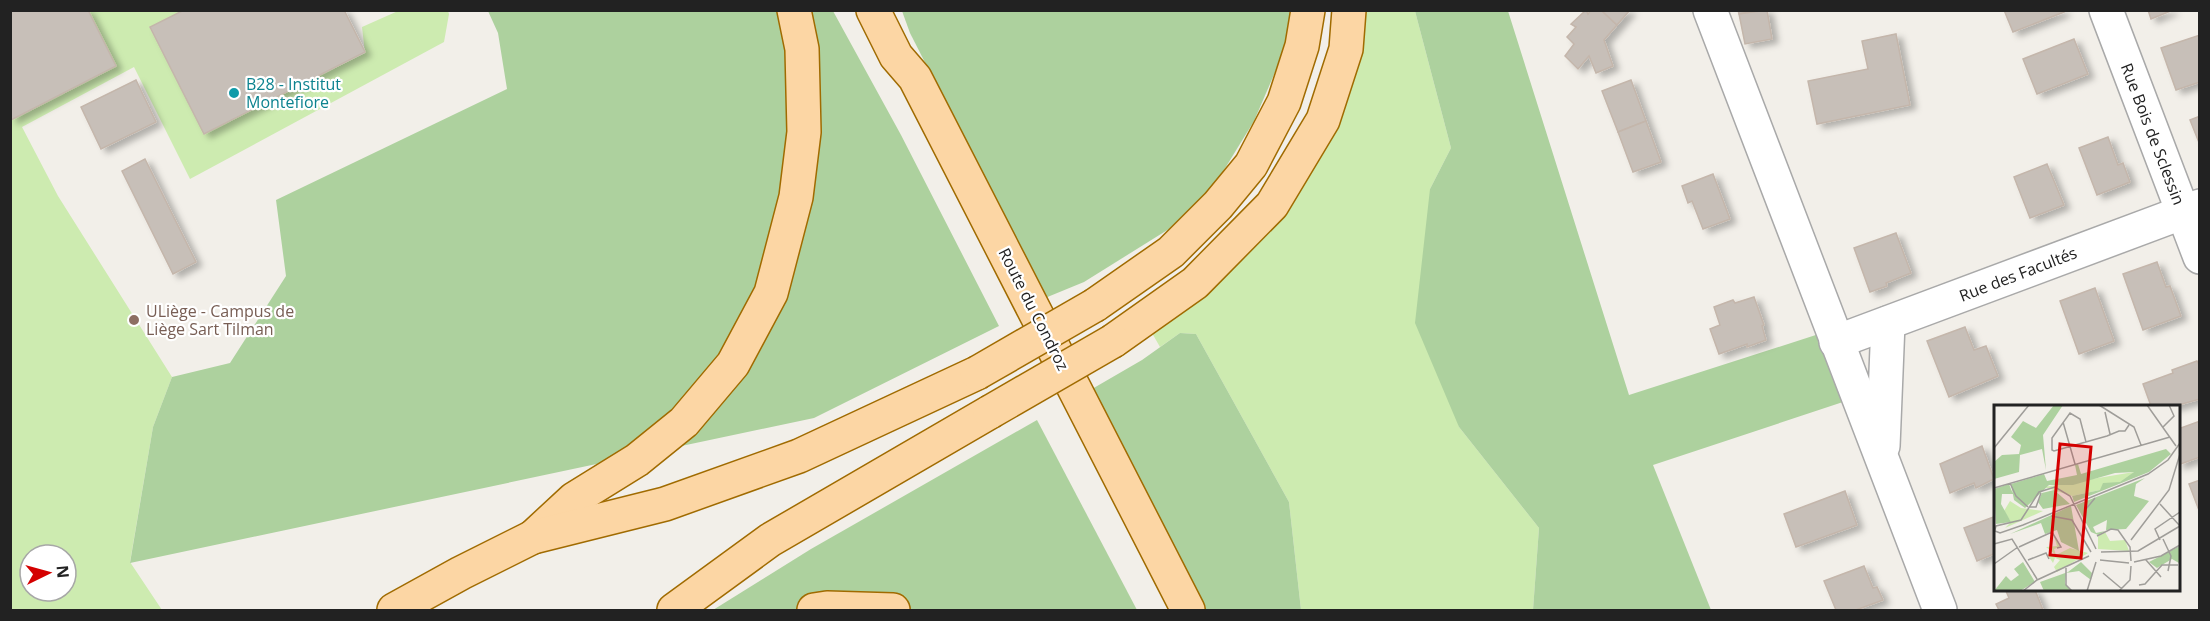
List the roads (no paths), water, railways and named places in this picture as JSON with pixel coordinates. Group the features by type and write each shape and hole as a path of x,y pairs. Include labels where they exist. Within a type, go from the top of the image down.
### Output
{"main road":[{"path":"533,537 574,500 637,460 684,422 733,364 771,293 796,197 804,132 802,49 794,10"},
{"name":"Route du Condroz","path":"857,10 1167,610"},
{"name":"Route du Condroz","path":"873,10 896,56 915,78 1188,610"},
{"path":"892,10 915,78"},
{"path":"394,610 533,537 665,504 800,456 977,374 1095,305 1171,252 1218,205 1251,165 1284,102 1302,46 1308,10"},
{"path":"674,610 770,540 1113,341 1195,283 1272,205 1323,120 1346,49 1349,10"},
{"path":"814,610 827,608 893,610"}],"street":[{"path":"1710,10 1940,610"},
{"name":"Rue Bois de Sclessin","path":"2106,10 2191,209 2199,257"},
{"name":"Rue des Facultés","path":"1836,342 2191,209"},
{"path":"1882,460 1888,323"}],"place":[{"name":"B28 - Institut Montefiore","path":"234,93"},
{"name":"ULiège - Campus de Liège Sart Tilman","path":"134,320"}]}
